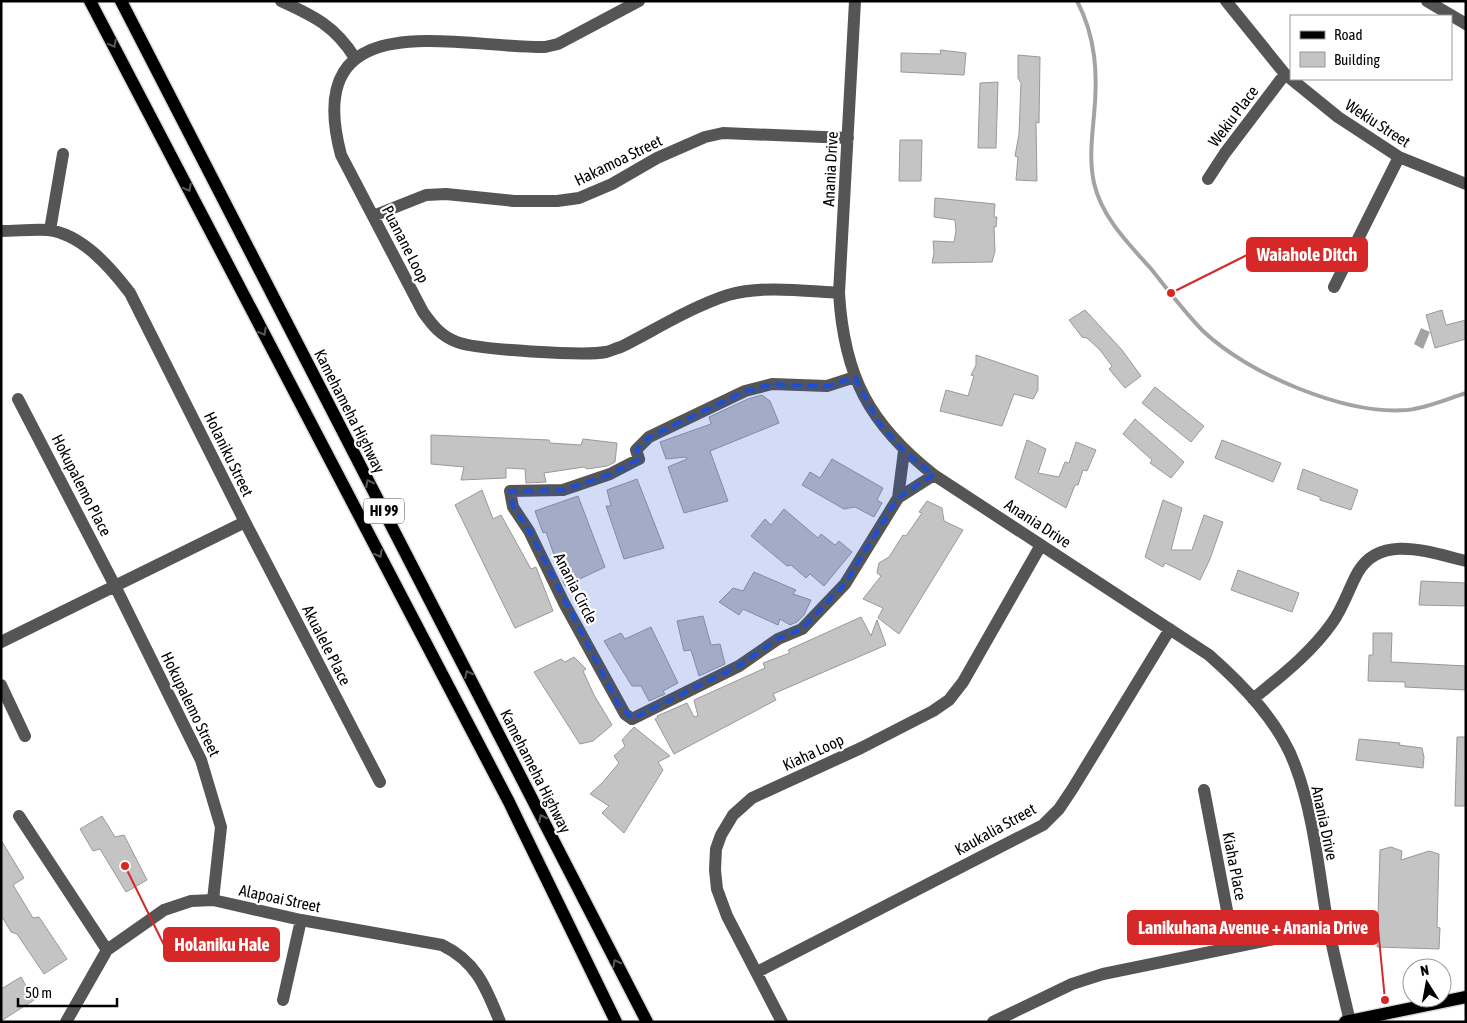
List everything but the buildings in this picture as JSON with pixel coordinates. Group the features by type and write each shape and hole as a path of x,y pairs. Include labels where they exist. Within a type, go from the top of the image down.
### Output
{"main road":[{"name":"HI 99","path":"90,1 504,793 616,1022"},
{"name":"Kamehameha Highway","path":"121,1 647,1022"},
{"path":"627,984 651,1022"},
{"path":"1348,1021 1466,997"}],"street":[{"path":"281,1 312,15 332,28 346,42 355,58 369,49 400,41 545,47 558,44 638,1"},
{"name":"Anania Drive","path":"855,1 840,293 841,330 855,376 878,421 904,451 934,475 1209,655 1234,677 1279,733 1295,765 1310,824 1328,928 1348,1021"},
{"name":"Wekiu Street","path":"1226,1 1290,78"},
{"path":"1427,1 1451,15"},
{"path":"1452,16 1466,24"},
{"name":"Puanane Loop","path":"355,58 340,81 335,102 335,133 341,155 423,312 434,328 447,338 459,343 482,347 606,352 728,296 748,291 778,290 840,293"},
{"name":"Wekiu Place","path":"1208,179 1225,153 1285,74"},
{"name":"Wekiu Street","path":"1292,80 1338,118 1399,157 1466,184"},
{"name":"Hakamoa Street","path":"373,216 426,195 446,194 514,201 558,201 579,198 612,184 657,158 705,137 723,133 848,138"},
{"path":"50,230 62,154"},
{"path":"1334,287 1399,157"},
{"name":"Holaniku Street","path":"1,231 50,230 81,243 110,267 130,293 245,522 1,642"},
{"name":"Anania Circle","path":"855,376 827,386 772,384 744,391 649,438 636,450 639,459 610,474 563,490 510,491 513,507 529,531 618,704 625,714 632,719 739,666 778,639 802,629 845,584 898,498 904,451"},
{"name":"Hokupalemo Place","path":"18,399 115,586"},
{"name":"Anania Circle","path":"898,498 934,475"},
{"name":"Akualele Place","path":"245,522 380,782"},
{"name":"Kiaha Loop","path":"782,1022 727,916 717,889 716,849 733,815 752,798 861,748 933,711 949,700 963,682 1041,545"},
{"path":"1253,699 1303,658 1333,622 1360,570 1371,555 1402,547 1466,561"},
{"name":"Hokupalemo Street","path":"115,586 202,760 221,827 213,900"},
{"name":"Kaukalia Street","path":"757,972 1043,825 1059,810 1170,629"},
{"path":"1,685 25,736"},
{"name":"Kiaha Place","path":"1204,790 1234,947"},
{"path":"19,816 107,950"},
{"name":"Alapoai Street","path":"66,1022 107,950 164,910 191,901 213,900 301,920 442,945 458,953 480,976 500,1022"},
{"path":"283,1000 301,920"},
{"path":"993,1022 1072,984 1103,974 1328,928"}],"highlighted area":[{"path":"855,377 878,421 904,451 934,475 898,498 845,584 821,612 802,629 778,639 739,666 632,719 618,704 529,531 513,507 510,491 563,490 610,474 639,459 636,450 649,437 745,391 772,384 827,386"}],"shaded area":[{"path":"1421,328 1430,332 1423,349 1414,344"}],"waterway":[{"path":"1077,1 1088,28 1094,56 1096,85 1091,157 1092,174 1098,196 1117,230 1203,331 1222,347 1271,376 1327,399 1355,406 1382,410 1407,410 1466,393"}],"place":[{"name":"Waiahole Ditch","path":"1171,293"},
{"name":"Holaniku Hale","path":"125,866"},
{"name":"Lanikuhana Avenue + Anania Drive","path":"1385,1000"}]}
